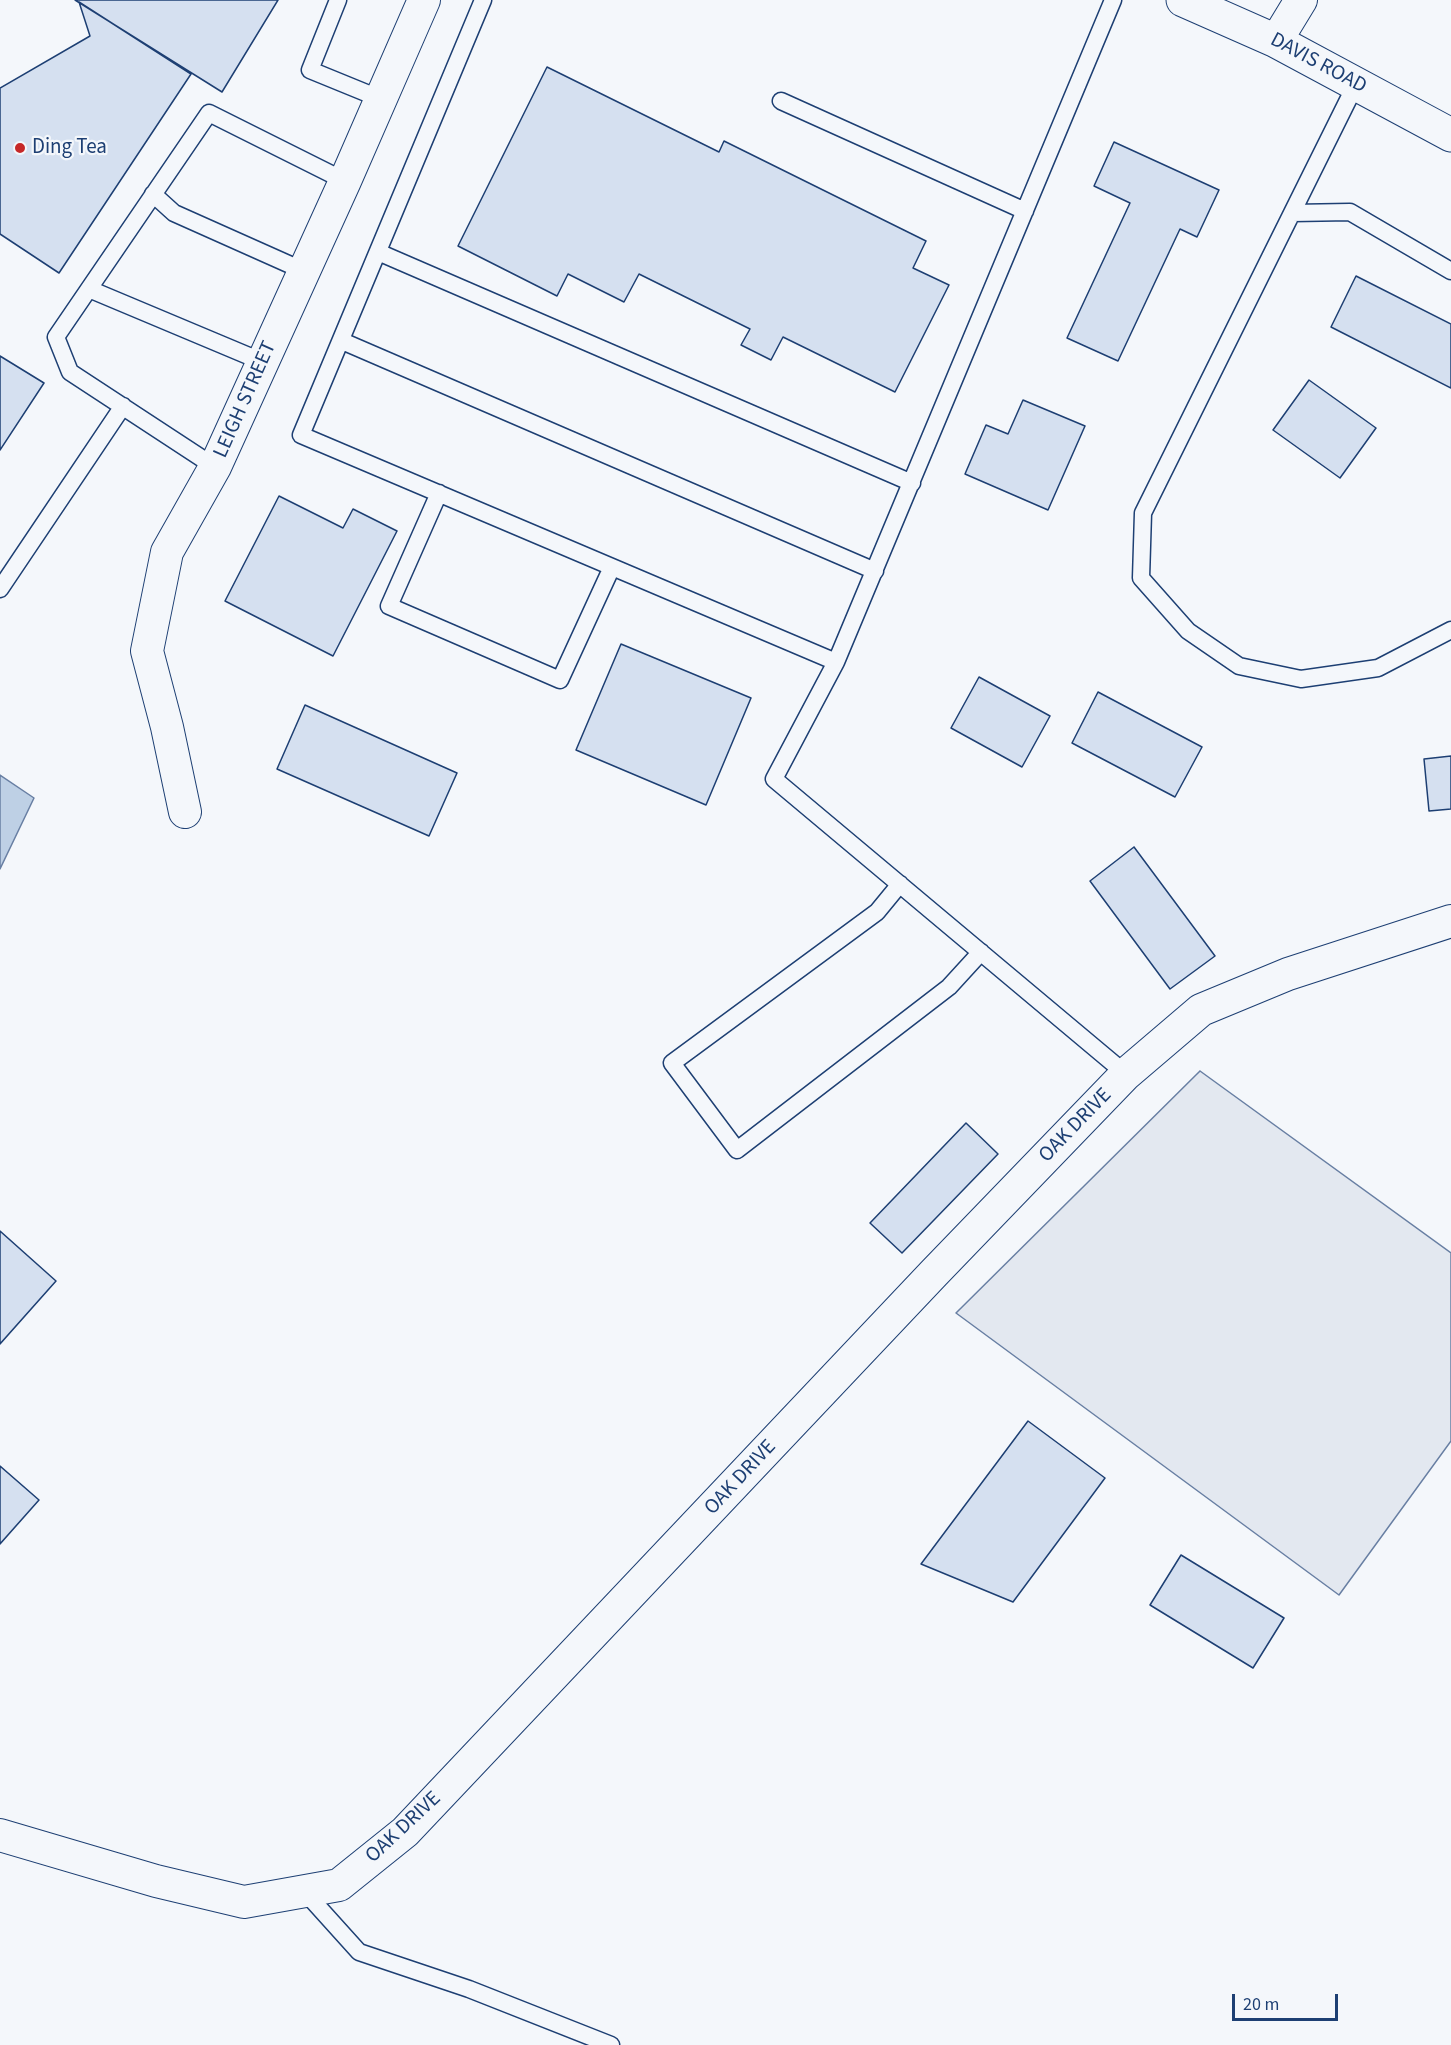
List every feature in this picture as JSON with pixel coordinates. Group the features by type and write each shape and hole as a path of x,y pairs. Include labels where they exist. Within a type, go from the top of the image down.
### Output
{"main road":[{"name":"DAVIS ROAD","path":"1183,0 1276,41 1451,135"}],"street":[{"name":"LEIGH STREET","path":"185,812 167,727 147,651 167,552 215,467 345,181 424,0"},
{"path":"1276,41 1301,0"},
{"name":"OAK DRIVE","path":"0,1835 156,1881 244,1902 339,1885 405,1832 934,1273 1126,1074 1201,1010 1288,974 1451,921"}],"lane":[{"path":"338,0 310,70 381,99"},
{"path":"483,0 302,435 836,662"},
{"path":"1113,0 836,662 774,779 1126,1074"},
{"path":"1356,84 1143,513 1141,578 1188,631 1239,666 1301,679 1378,668 1451,630"},
{"path":"781,101 1025,211"},
{"path":"215,467 70,372 56,337 209,113 345,181"},
{"path":"153,194 174,213 304,271"},
{"path":"1292,213 1350,213 1451,271"},
{"path":"378,252 912,483"},
{"path":"89,289 263,362"},
{"path":"342,341 874,571"},
{"path":"0,589 123,406"},
{"path":"439,493 389,606 560,680 612,567"},
{"path":"900,884 877,912 672,1063 737,1150 949,987 981,952"},
{"path":"304,1891 359,1952 469,1989 611,2045"}],"shaded area":[{"path":"1200,1071 1451,1253 1451,1441 1339,1595 956,1313"}],"water":[{"path":"0,775 34,798 0,869"}],"building":[{"path":"75,0 278,0 222,92"},
{"path":"79,2 191,74 59,273 0,234 0,88 90,36"},
{"path":"547,67 719,152 724,141 926,241 913,268 949,285 895,392 783,337 771,360 741,345 750,329 639,274 624,302 568,274 557,296 458,246"},
{"path":"1114,142 1219,190 1197,237 1180,229 1118,361 1067,338 1130,203 1094,186"},
{"path":"1356,276 1451,324 1451,388 1331,327"},
{"path":"0,356 44,383 0,450"},
{"path":"1309,380 1376,428 1340,478 1273,430"},
{"path":"1023,400 1085,426 1048,510 965,474 986,425 1008,434"},
{"path":"279,496 343,528 353,509 397,531 333,656 225,601"},
{"path":"621,644 751,698 706,805 576,750"},
{"path":"979,677 1050,716 1022,767 951,728"},
{"path":"1098,692 1202,747 1175,797 1072,743"},
{"path":"305,705 457,773 429,836 277,769"},
{"path":"1451,756 1451,809 1429,811 1424,759"},
{"path":"1134,847 1215,956 1170,989 1090,881"},
{"path":"966,1123 998,1154 902,1253 870,1223"},
{"path":"0,1231 56,1281 0,1344"},
{"path":"1028,1421 1105,1478 1013,1602 921,1564"},
{"path":"0,1466 39,1500 0,1544"},
{"path":"1181,1555 1284,1618 1253,1668 1150,1605"}],"place":[{"name":"Ding Tea","path":"20,148"}]}
